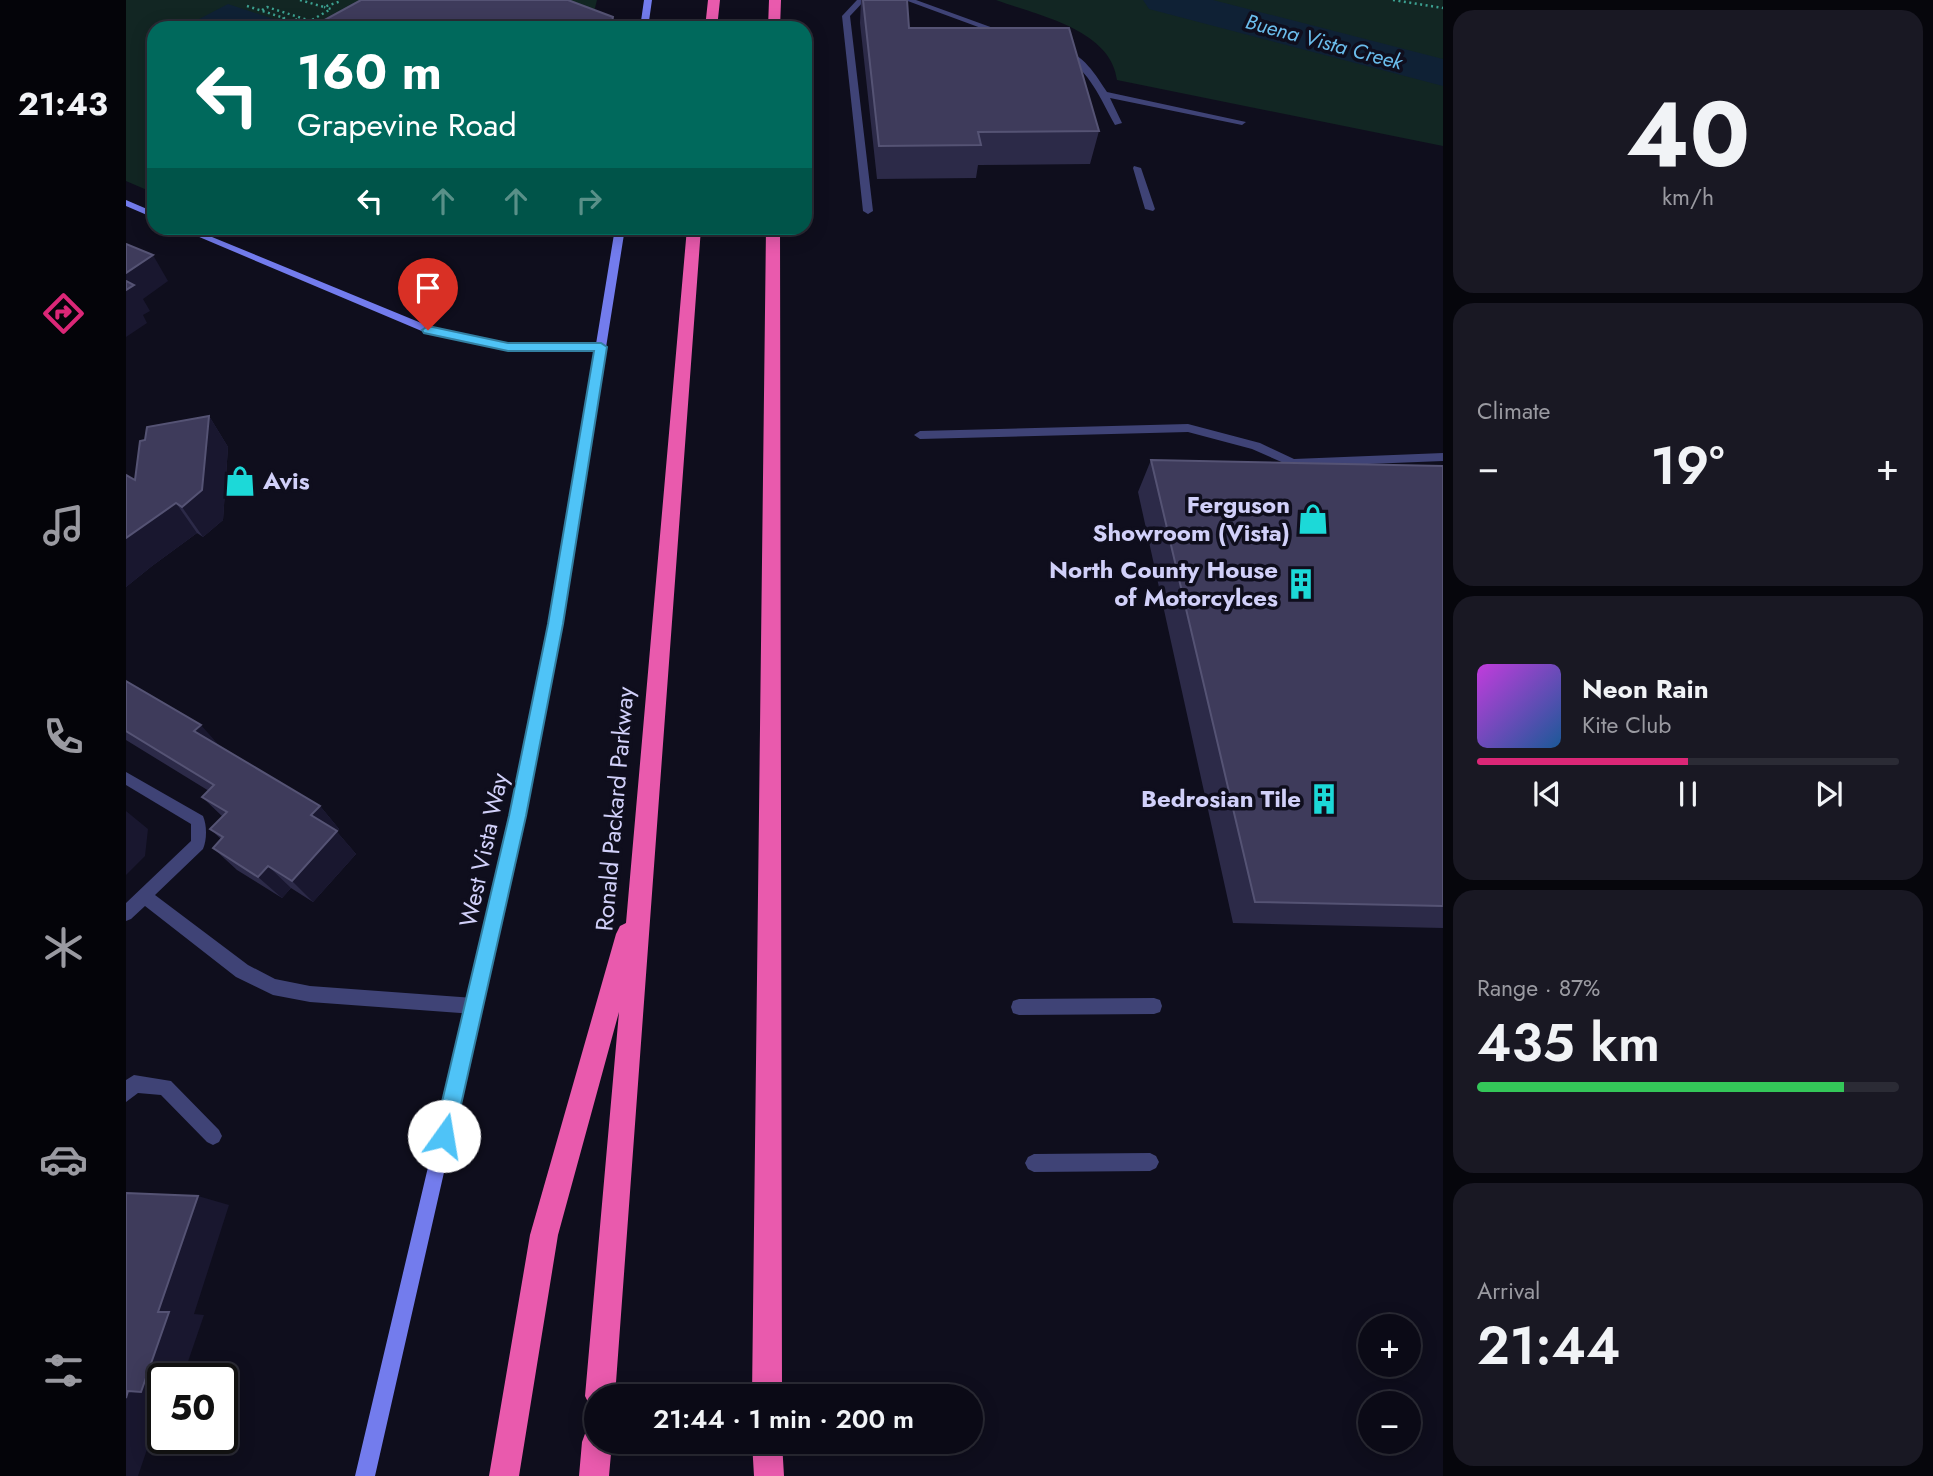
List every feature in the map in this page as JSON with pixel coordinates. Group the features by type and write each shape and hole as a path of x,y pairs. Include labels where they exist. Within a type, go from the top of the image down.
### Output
{"highway":[{"path":"712,21 714,0"},
{"path":"774,21 775,0"},
{"name":"Ronald Packard Parkway","path":"601,1384 693,235"},
{"path":"767,1384 773,235"},
{"path":"504,1476 544,1235 640,888"},
{"path":"594,1476 596,1454"},
{"path":"767,1454 768,1476"}],"main road":[{"path":"645,21 648,0"},
{"path":"126,203 147,212"},
{"path":"200,235 428,330 508,347 601,347"},
{"name":"West Vista Way","path":"365,1476 518,816 556,624 619,235"}],"lane":[{"path":"860,0 846,16 868,211"},
{"path":"909,0 1009,35"},
{"path":"1059,51 1073,56 1104,94 1118,123"},
{"path":"1104,94 1242,122"},
{"path":"1136,168 1150,209"},
{"path":"920,435 1188,428 1256,446 1293,463 1443,457"},
{"path":"126,778 198,821 198,844 126,914"},
{"path":"144,896 242,971 273,987 310,994 474,1006"},
{"path":"1020,1007 1154,1006"},
{"path":"126,1093 134,1084 165,1087 212,1136"},
{"path":"1034,1163 1150,1162"}],"path":[{"path":"261,11 267,7 311,21 331,9 300,0"},
{"path":"324,7 349,0"},
{"path":"1393,0 1443,8"},
{"path":"247,6 284,18 283,21"},
{"path":"294,21 300,18"}],"green space":[{"path":"126,0 597,0 592,21 147,21 147,190 126,181"},
{"path":"996,0 1443,0 1443,146 1117,80 1112,63 1101,48 1087,36 1050,18"}],"water":[{"path":"228,4 280,21 195,21"}],"building":[{"path":"361,0 568,0 613,17 612,21 323,21"},
{"path":"863,0 907,0 909,28 1069,28 1099,131 978,132 981,145 879,146"},
{"path":"126,244 153,255 126,273"},
{"path":"126,281 134,285 126,290"},
{"path":"209,416 202,490 182,507 176,503 126,538 126,475 135,480 140,441 145,440 147,427"},
{"path":"1151,460 1443,466 1443,906 1255,902"},
{"path":"126,681 201,725 194,731 320,806 311,815 337,831 292,881 268,866 258,877 213,848 223,837 210,829 227,812 202,797 214,785 126,731"},
{"path":"126,1193 198,1196 158,1312 169,1312 151,1363 147,1363 147,1375 141,1392 128,1391 126,1398"}],"waterway":[{"name":"Buena Vista Creek","path":"1164,0 1443,73"}],"place":[{"name":"Avis","path":"240,481"},
{"name":"Ferguson Showroom (Vista)","path":"1313,519"},
{"name":"North County House of Motorcylces","path":"1301,584"},
{"name":"Bedrosian Tile","path":"1324,799"}],"route":[{"path":"428,330 508,347 601,347 556,624 518,816 444,1136"}]}
